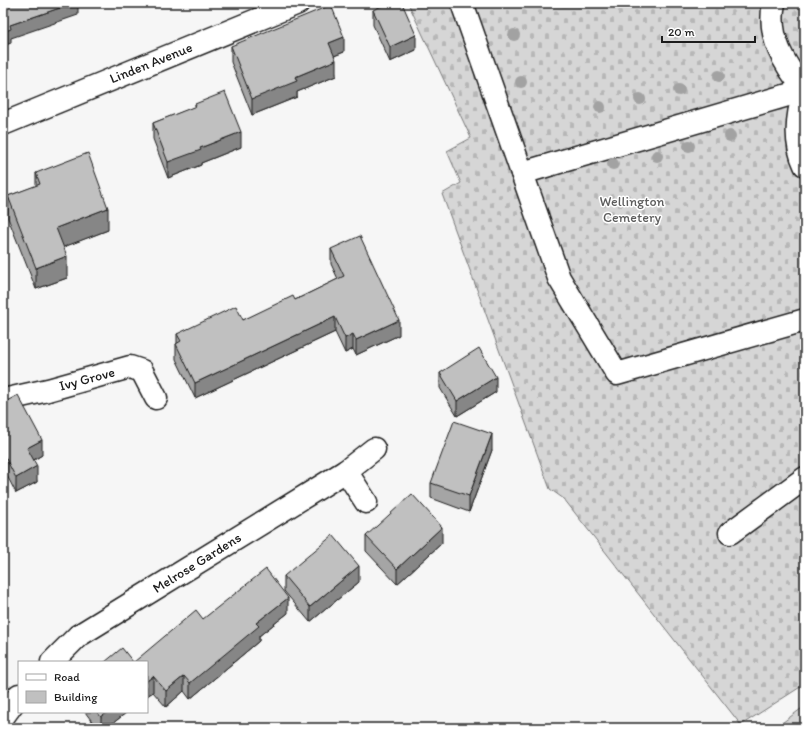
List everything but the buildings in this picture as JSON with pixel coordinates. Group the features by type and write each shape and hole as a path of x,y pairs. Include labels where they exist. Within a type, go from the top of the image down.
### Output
{"street":[{"name":"Linden Avenue","path":"3,124 298,3"},
{"path":"462,3 559,278 617,374 805,321"},
{"path":"774,3 772,14 773,32 779,52 790,71 805,90"},
{"path":"522,173 805,90"},
{"path":"805,90 799,110 797,131 800,156 805,165"},
{"name":"Ivy Grove","path":"3,400 48,390 130,367 142,371 156,398"},
{"name":"Melrose Gardens","path":"53,661 78,636 346,471 374,449"},
{"path":"346,471 366,502"},
{"path":"730,533 805,478"},
{"path":"3,717 18,696"}],"green space":[{"name":"Wellington Cemetery","path":"408,3 805,3 805,684 741,725 564,499 550,489 442,194 461,183 447,151 471,138"},
{"path":"805,706 805,728 775,728"}]}
